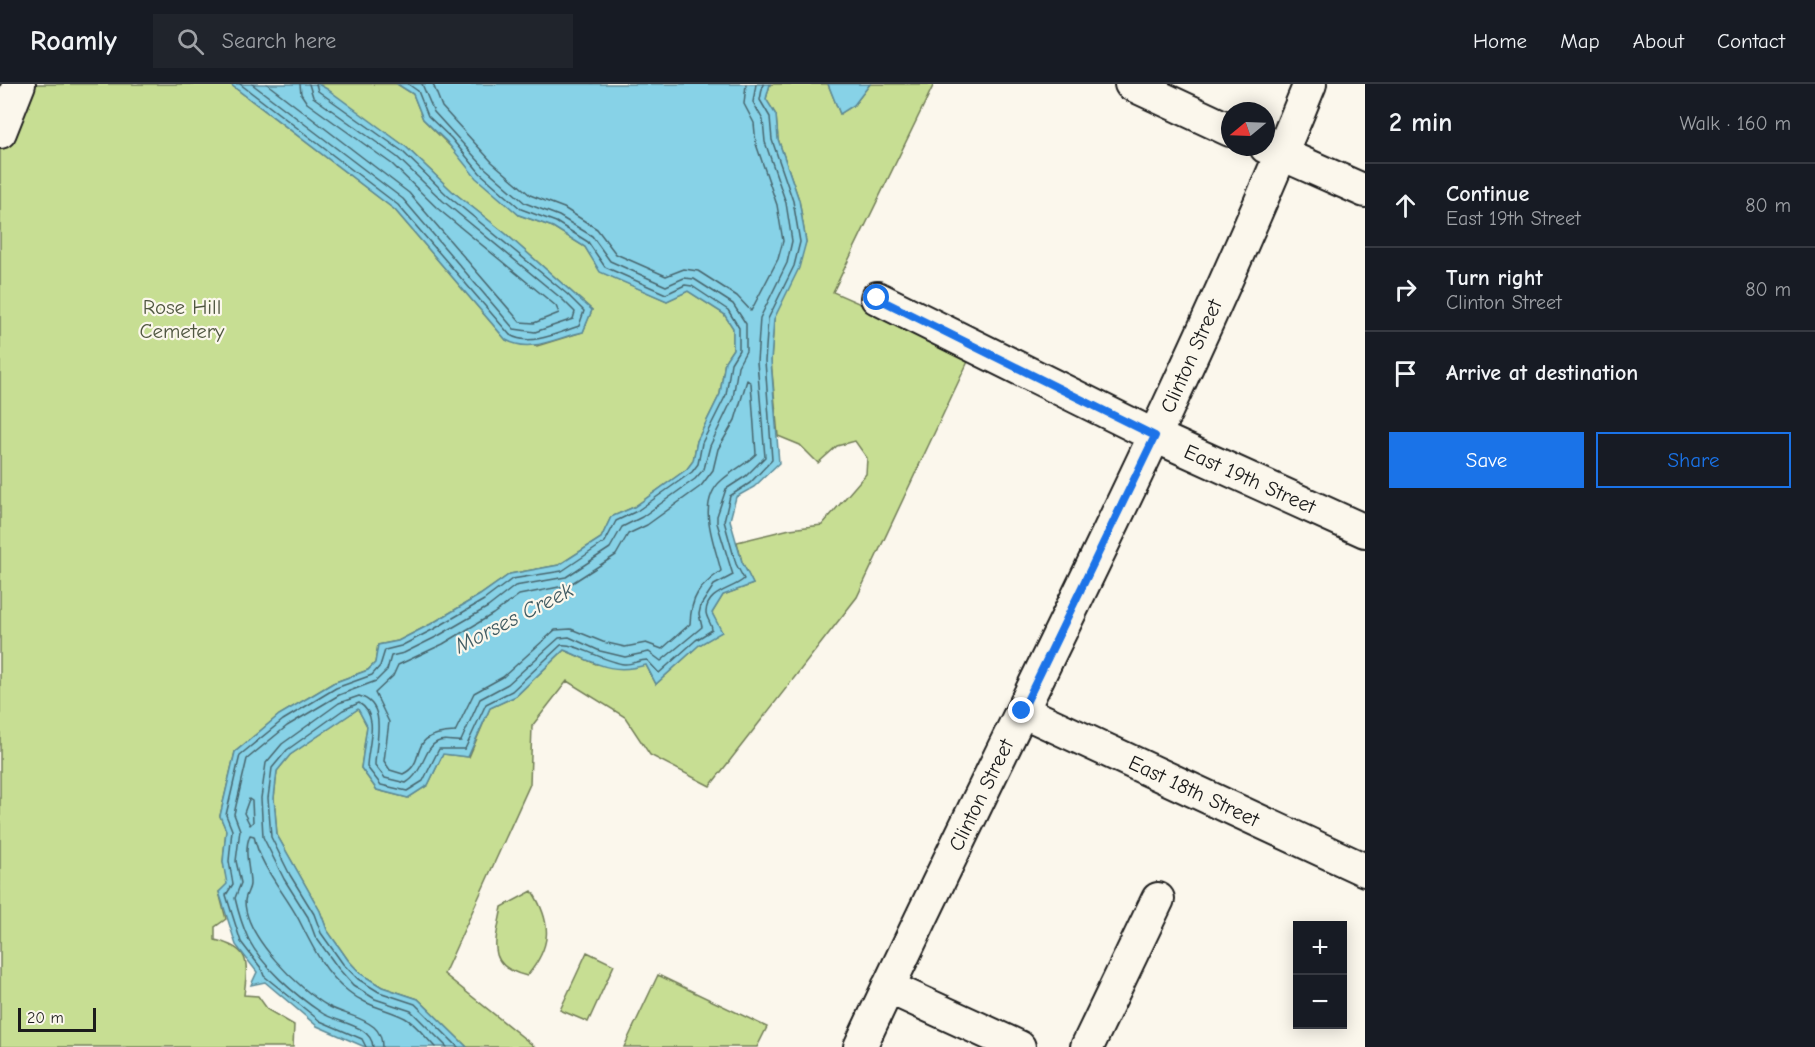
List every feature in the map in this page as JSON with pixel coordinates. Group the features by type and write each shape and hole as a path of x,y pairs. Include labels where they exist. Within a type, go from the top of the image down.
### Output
{"street":[{"path":"0,132 19,84"},
{"path":"1131,84 1221,126"},
{"name":"Clinton Street","path":"1275,148 1310,84"},
{"path":"1275,150 1365,191"},
{"name":"Clinton Street","path":"860,1047 1155,436 1272,156"},
{"name":"East 19th Street","path":"877,298 1155,436 1365,531"},
{"name":"East 18th Street","path":"1022,711 1365,870"},
{"path":"1087,1047 1158,899"},
{"path":"888,987 1018,1047"}],"green space":[{"name":"Rose Hill Cemetery","path":"0,84 230,84 395,210 506,340 537,346 583,332 592,310 506,234 452,191 406,147 318,84 397,84 413,94 423,119 519,215 553,227 585,247 601,272 667,301 688,291 724,314 733,328 733,349 725,361 720,394 697,441 693,461 687,469 634,507 611,517 601,538 559,565 510,574 431,624 398,641 378,645 375,663 368,670 333,683 279,715 235,752 220,816 226,830 223,862 228,885 219,892 226,919 215,927 215,940 241,952 246,965 244,995 258,996 268,1010 294,1025 293,1047 0,1047"},
{"path":"770,84 828,84 840,114 854,105 870,84 934,84 833,292 972,353 857,597 710,786 650,755 625,717 567,681 532,726 530,784 444,974 535,1047 467,1047 418,999 382,987 361,974 327,930 320,911 277,835 274,798 277,771 290,755 358,709 367,726 361,768 377,790 408,798 428,785 443,754 469,757 490,708 516,696 564,650 596,664 646,665 656,684 699,645 721,632 712,613 723,595 753,584 742,562 737,542 790,529 822,525 866,474 867,458 855,441 837,446 818,463 800,445 778,436 771,361 774,319 806,242 799,200 778,139 776,115 766,99"},
{"path":"532,891 543,914 546,935 541,955 527,976 513,972 504,966 496,950 496,941 502,907"},
{"path":"587,952 614,965 588,1022 560,1010"},
{"path":"658,975 767,1027 757,1047 624,1047"}],"water":[{"path":"230,84 318,84 327,89 406,147 452,191 506,234 592,310 583,332 534,345 515,344 506,340 395,210"},
{"name":"Morses Creek","path":"397,84 770,84 766,99 776,115 778,139 799,200 806,242 799,268 774,319 771,361 779,463 754,487 736,497 730,520 742,562 753,584 723,595 712,613 722,632 699,645 656,684 646,665 623,669 613,668 564,650 516,696 490,708 468,757 443,754 428,785 408,798 377,790 361,768 367,726 358,709 290,755 277,771 274,798 277,835 320,911 327,930 361,974 382,987 418,999 467,1047 365,1047 317,1026 265,982 251,985 257,972 236,945 219,892 227,884 223,862 226,830 220,816 235,752 279,715 333,683 368,670 375,663 378,645 398,641 431,624 510,574 559,565 601,538 611,517 634,507 687,469 693,461 697,441 720,394 725,361 733,349 733,328 724,314 688,291 667,301 600,272 585,247 553,227 519,215 476,178 447,142 423,119 413,94"},
{"path":"828,84 870,84 854,105 840,114"}],"route":[{"path":"877,298 1155,436 1022,711"}]}
